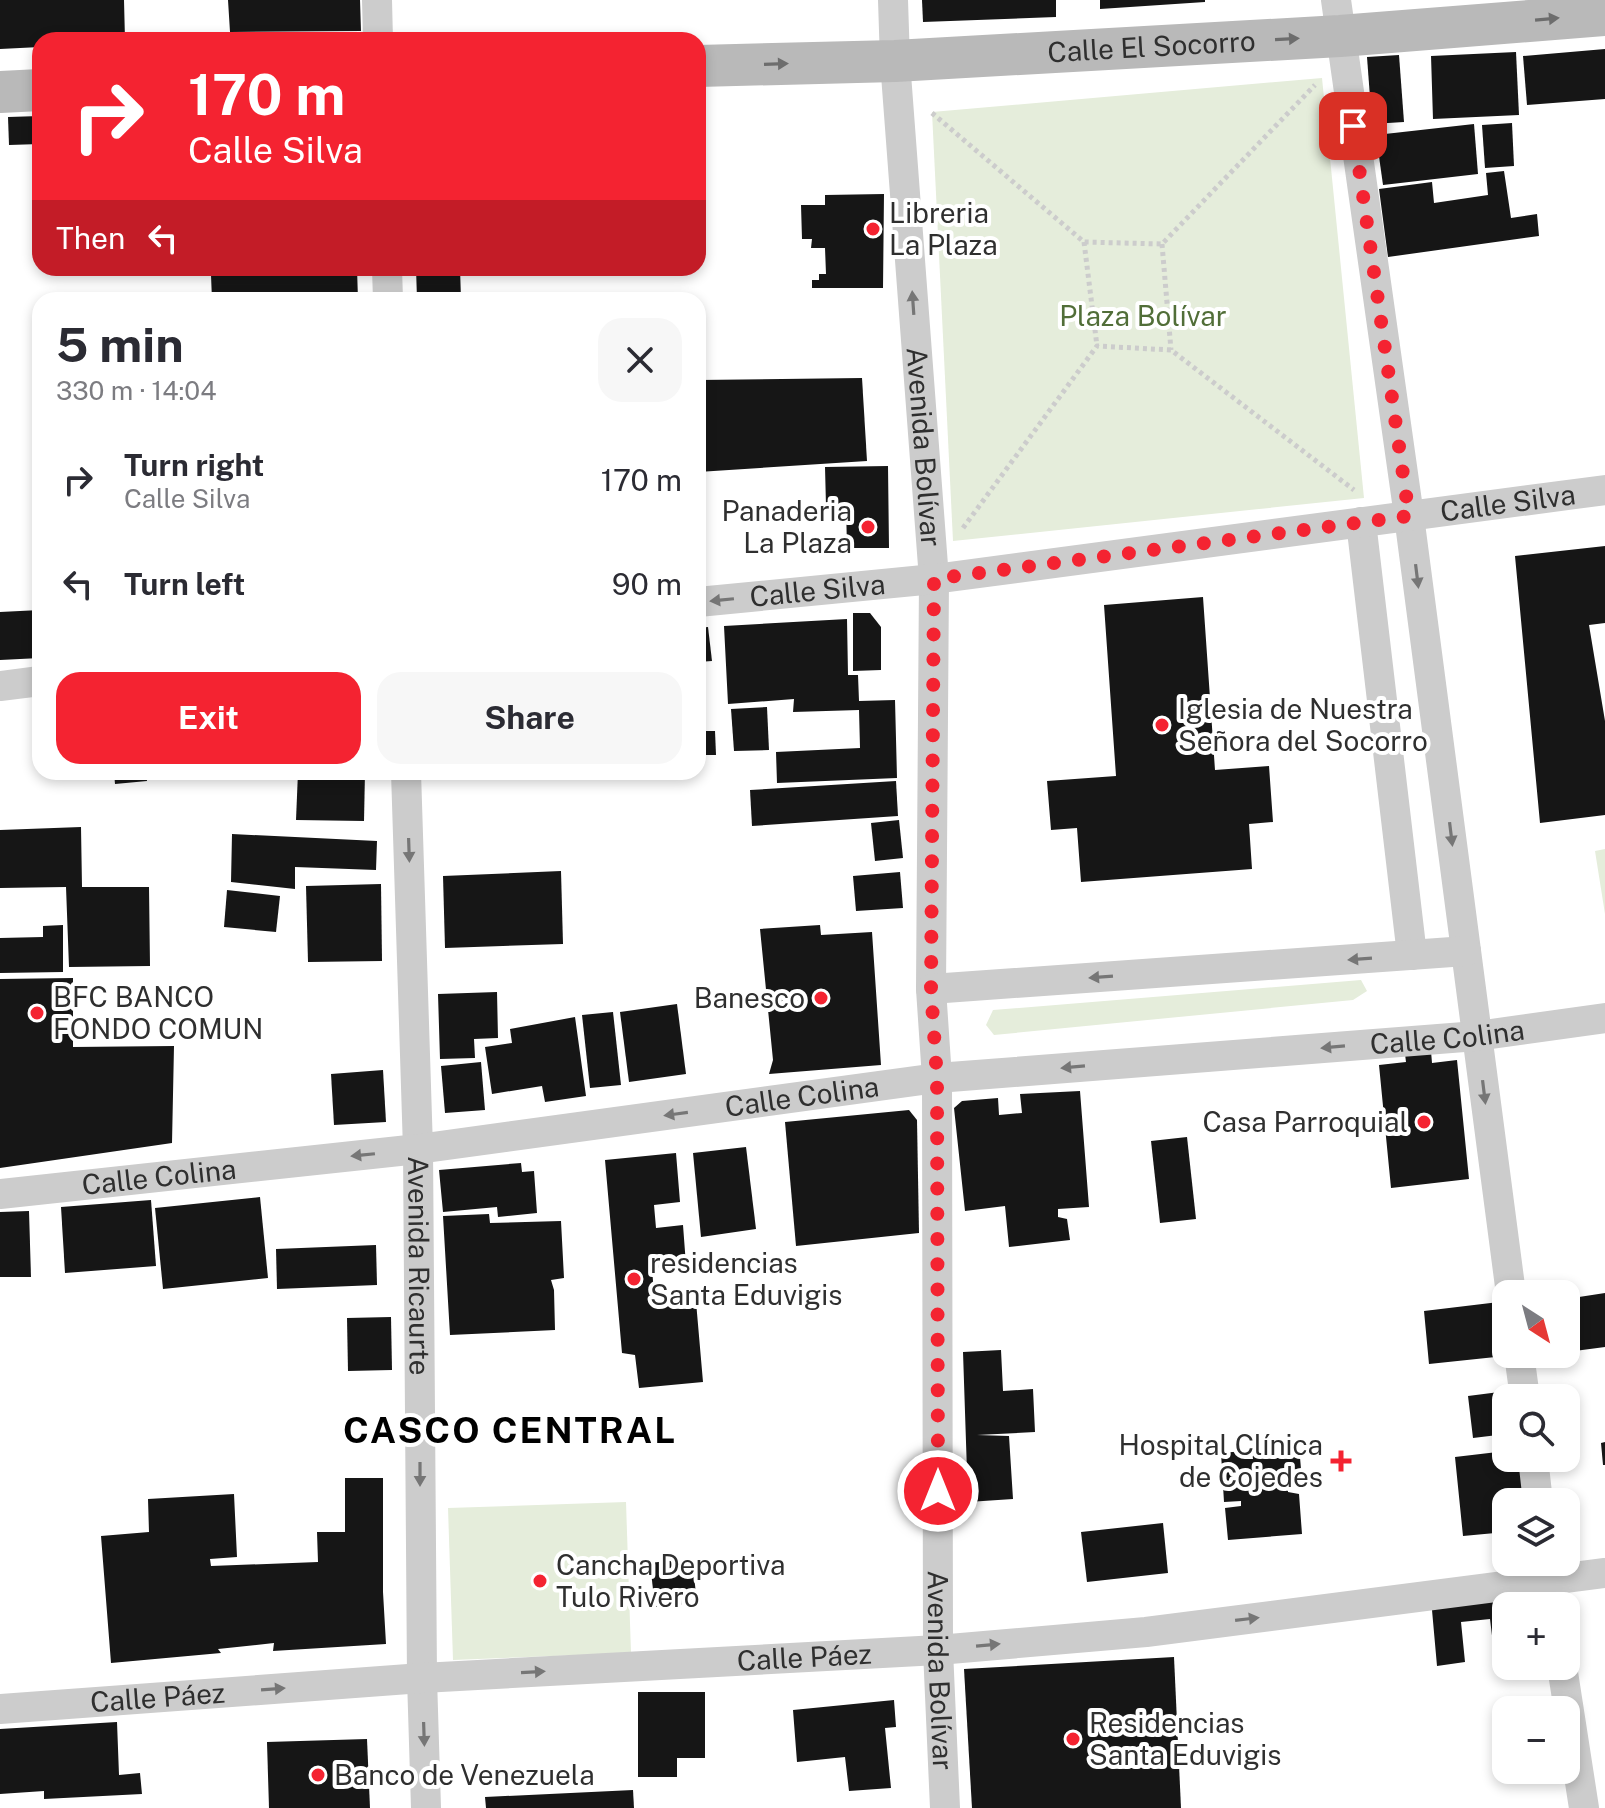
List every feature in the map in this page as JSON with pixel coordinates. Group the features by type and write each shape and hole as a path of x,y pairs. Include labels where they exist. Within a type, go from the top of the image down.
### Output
{"street":[{"path":"377,0 378,32"},
{"name":"Avenida Bolívar","path":"893,0 934,579 931,989 937,1078 938,1650 945,1808"},
{"name":"Calle El Socorro","path":"706,66 895,61 1338,18 1605,15"},
{"path":"1338,18 1409,516 1509,1280"},
{"path":"0,92 32,90"},
{"name":"Calle Silva","path":"706,601 934,579 1363,510 1409,516 1605,490"},
{"path":"1363,510 1412,955"},
{"path":"0,686 32,682"},
{"name":"Avenida Ricaurte","path":"406,780 418,1149 422,1678 426,1808"},
{"path":"931,989 1466,951"},
{"name":"Calle Colina","path":"0,1194 418,1149 937,1078 1477,1036 1605,1018"},
{"name":"Calle Páez","path":"0,1709 422,1678 938,1650 1146,1632 1549,1583 1605,1573"},
{"path":"1564,1680 1584,1808"}],"path":[{"path":"932,112 1084,242 1162,244 1322,78"},
{"path":"962,529 1097,346 1084,242"},
{"path":"1162,244 1171,350"},
{"path":"1097,346 1171,350 1363,510"}],"green space":[{"name":"Plaza Bolívar","path":"1322,78 1364,498 953,541 932,112"},
{"path":"1605,849 1605,914 1595,851"},
{"path":"1361,980 1367,991 1353,1000 994,1035 986,1025 993,1010"},
{"name":"Cancha Deportiva Tulo Rivero","path":"626,1502 631,1653 453,1660 448,1508"}],"building":[{"path":"0,0 124,0 125,32 32,32 32,47 0,49"},
{"path":"228,0 360,0 361,31 230,32"},
{"path":"922,0 1056,0 1056,17 923,22"},
{"path":"1100,0 1205,0 1205,2 1100,9"},
{"path":"1605,49 1605,99 1527,105 1523,56"},
{"path":"1516,52 1519,115 1433,119 1431,56"},
{"path":"1399,55 1404,122 1372,124 1367,57"},
{"path":"32,116 32,144 9,145 8,117"},
{"path":"1512,123 1514,166 1485,168 1482,125"},
{"path":"1474,124 1478,174 1383,185 1376,135"},
{"path":"1504,171 1511,218 1537,214 1539,236 1388,257 1379,189 1432,182 1434,203 1488,195 1486,173"},
{"path":"884,194 883,288 812,288 812,280 819,280 819,274 826,274 825,248 811,248 812,239 802,239 801,205 825,205 825,195"},
{"path":"211,276 357,276 358,292 212,292"},
{"path":"416,276 460,276 461,292 417,292"},
{"path":"862,378 867,461 706,471 706,380"},
{"name":"Panaderia La Plaza","path":"888,466 889,548 847,548 846,506 826,506 825,467"},
{"path":"1605,546 1605,623 1589,625 1605,721 1605,815 1540,823 1515,556"},
{"name":"Iglesia de Nuestra Señora del Socorro","path":"1203,597 1215,770 1269,766 1273,822 1249,824 1252,869 1081,882 1077,828 1051,830 1047,781 1116,776 1104,605"},
{"path":"32,610 32,658 0,660 0,612"},
{"path":"853,613 870,613 881,627 881,670 853,671"},
{"path":"847,619 848,675 858,675 859,701 895,700 897,778 777,783 776,752 860,748 859,710 793,712 794,699 728,704 724,626"},
{"path":"708,627 712,661 706,661"},
{"path":"767,707 769,750 734,751 731,709"},
{"path":"706,731 715,731 716,755 706,755"},
{"path":"115,780 147,781 115,784"},
{"path":"298,780 365,780 364,821 296,820"},
{"path":"896,781 898,816 752,826 750,790"},
{"path":"899,820 903,858 875,861 871,823"},
{"path":"81,827 82,887 149,887 150,966 69,967 66,887 0,888 0,830"},
{"path":"232,834 377,841 376,870 295,867 295,889 231,882"},
{"path":"561,871 563,944 445,948 443,876"},
{"path":"900,872 903,908 856,911 853,876"},
{"path":"381,884 382,961 308,962 306,886"},
{"path":"227,890 280,896 276,932 224,927"},
{"path":"63,925 63,972 0,973 0,938 43,937 43,926"},
{"name":"Banesco","path":"820,925 821,935 872,932 881,1065 769,1074 773,1060 760,929"},
{"path":"73,978 73,1047 174,1046 172,1143 0,1168 0,979"},
{"path":"497,992 498,1038 474,1039 475,1058 440,1059 438,994"},
{"path":"677,1004 686,1074 629,1082 620,1012"},
{"path":"613,1012 621,1085 590,1088 582,1015"},
{"path":"575,1017 586,1096 545,1102 542,1086 492,1094 485,1047 512,1043 510,1029"},
{"name":"Casa Parroquial","path":"1431,1051 1432,1063 1457,1060 1469,1179 1391,1188 1379,1065 1406,1062 1405,1054"},
{"path":"481,1062 485,1110 445,1113 441,1066"},
{"path":"383,1070 386,1122 334,1125 331,1074"},
{"path":"1080,1091 1089,1207 1058,1209 1058,1217 1067,1219 1070,1240 1009,1247 1005,1206 965,1211 954,1108 962,1101 998,1098 999,1115 1022,1113 1020,1094"},
{"path":"909,1110 917,1120 919,1233 796,1246 785,1122"},
{"path":"1187,1137 1196,1219 1160,1223 1151,1141"},
{"path":"746,1147 756,1229 701,1237 693,1153"},
{"name":"residencias Santa Eduvigis","path":"676,1153 680,1202 654,1205 656,1228 683,1225 686,1265 652,1268 654,1294 695,1290 703,1382 639,1388 635,1355 622,1353 605,1160"},
{"path":"521,1163 522,1172 534,1171 537,1213 498,1217 497,1207 443,1212 439,1170"},
{"path":"260,1197 268,1278 163,1289 155,1208"},
{"path":"151,1200 156,1266 65,1273 61,1207"},
{"path":"29,1211 31,1277 0,1277 0,1212"},
{"path":"489,1214 490,1223 561,1221 564,1278 551,1280 555,1330 450,1335 443,1216"},
{"path":"376,1245 377,1285 277,1289 276,1249"},
{"path":"1605,1293 1605,1347 1580,1350 1580,1297"},
{"path":"1492,1303 1492,1357 1429,1364 1424,1311"},
{"path":"391,1317 392,1370 348,1371 347,1318"},
{"path":"1001,1350 1003,1391 1033,1389 1035,1432 977,1435 1009,1436 1013,1499 968,1502 963,1352"},
{"path":"1492,1393 1492,1436 1473,1438 1468,1396"},
{"path":"1605,1442 1605,1465 1603,1465 1601,1443"},
{"path":"1299,1446 1301,1469 1287,1470 1288,1492 1299,1494 1302,1534 1228,1540 1225,1508 1241,1506 1241,1501 1224,1502 1221,1453 1244,1451 1245,1459 1253,1459 1252,1450"},
{"path":"1492,1453 1492,1472 1527,1472 1528,1488 1492,1488 1492,1533 1463,1536 1455,1457"},
{"path":"345,1478 383,1478 386,1644 273,1651 274,1643 218,1649 221,1653 111,1663 101,1536 149,1532 148,1499 234,1494 237,1557 210,1559 211,1566 318,1562 317,1532 345,1532"},
{"path":"1163,1523 1168,1573 1087,1582 1081,1532"},
{"path":"692,1558 697,1603 655,1607 650,1563"},
{"path":"1531,1587 1534,1592 1509,1592"},
{"path":"1492,1596 1492,1636 1490,1619 1461,1622 1465,1662 1437,1666 1432,1610"},
{"name":"Residencias Santa Eduvigis","path":"1174,1657 1181,1808 972,1808 964,1669"},
{"path":"638,1692 705,1692 705,1758 677,1758 677,1777 638,1777"},
{"path":"894,1700 896,1727 885,1728 891,1788 849,1791 845,1757 797,1762 793,1710"},
{"path":"117,1722 119,1775 140,1773 142,1794 44,1799 44,1791 0,1794 0,1729"},
{"name":"Banco de Venezuela","path":"367,1739 370,1808 269,1808 267,1742"},
{"path":"633,1790 634,1808 486,1808 485,1797"}],"place":[{"name":"Libreria La Plaza","path":"873,229"},
{"name":"Panaderia La Plaza","path":"868,527"},
{"name":"Iglesia de Nuestra Señora del Socorro","path":"1162,725"},
{"name":"Banesco","path":"821,998"},
{"name":"BFC BANCO FONDO COMUN","path":"37,1013"},
{"name":"Casa Parroquial","path":"1424,1122"},
{"name":"residencias Santa Eduvigis","path":"634,1279"},
{"name":"Hospital Clínica de Cojedes","path":"1341,1461"},
{"name":"Cancha Deportiva Tulo Rivero","path":"540,1581"},
{"name":"Residencias Santa Eduvigis","path":"1073,1739"},
{"name":"Banco de Venezuela","path":"318,1775"}],"district":[{"name":"CASCO CENTRAL","path":"510,1430"}],"route":[{"path":"938,1491 937,1078 931,989 934,579 1409,516 1353,126"}]}
